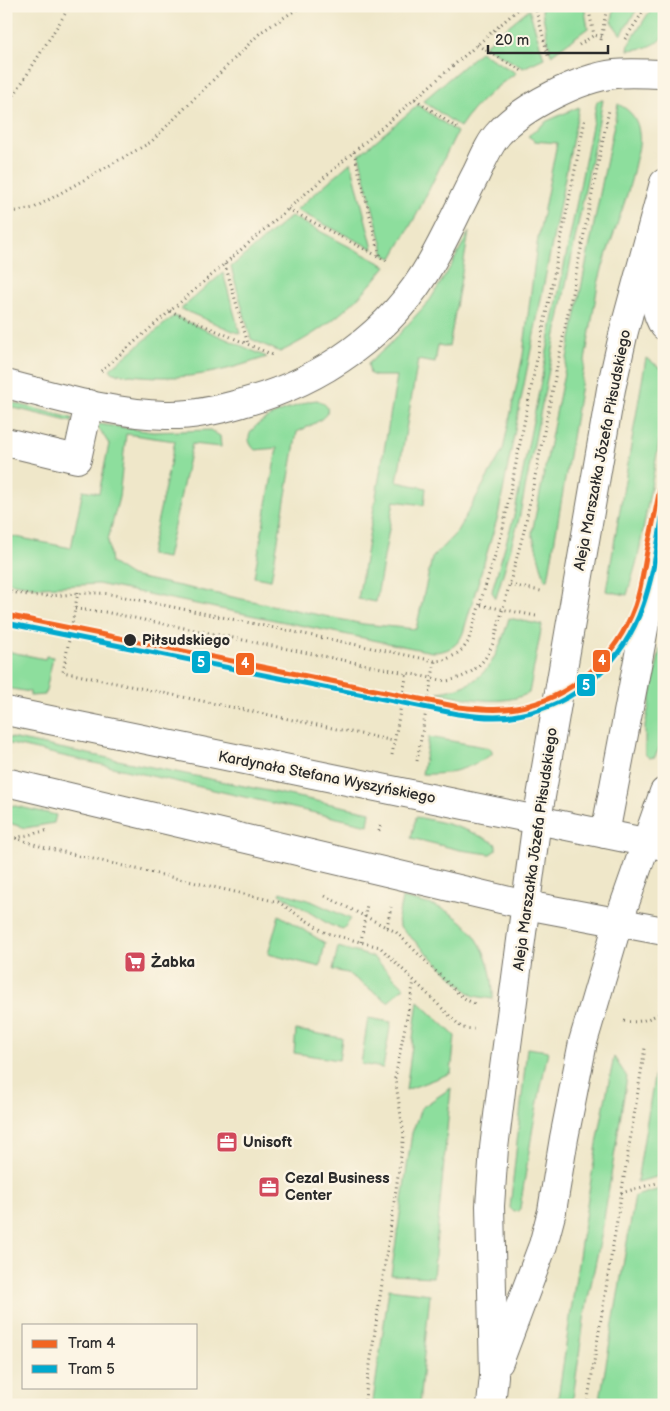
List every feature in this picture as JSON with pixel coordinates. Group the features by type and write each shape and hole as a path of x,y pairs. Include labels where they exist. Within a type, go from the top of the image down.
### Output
{"street":[{"path":"6,384 126,412 167,415 210,411 262,398 296,385 321,372 373,335 416,287 433,260 486,152 500,132 541,101 604,76 664,74"},
{"name":"Aleja Marszałka Józefa Piłsudskiego","path":"491,1405 494,1376 490,1206 501,1092 537,820 611,389 664,183"},
{"path":"650,236 656,308 664,326"},
{"path":"6,442 78,459 89,404"},
{"path":"604,834 664,522"},
{"name":"Kardynała Stefana Wyszyńskiego","path":"6,711 655,845"},
{"path":"6,782 526,905 664,931"},
{"name":"Aleja Marszałka Józefa Piłsudskiego","path":"494,1376 543,1245 552,1211 583,1042 618,923 655,845 664,792"}],"path":[{"path":"6,108 70,6"},
{"path":"6,212 34,208 151,142 261,32 302,6"},
{"path":"95,376 522,6"},
{"path":"535,6 550,63 557,58"},
{"path":"588,6 594,35"},
{"path":"75,609 105,612 446,680 457,679 469,674 480,666 494,642 524,532 604,76 601,37 607,6"},
{"path":"6,591 42,596 78,592 110,594 435,661 446,660 463,649 472,632 481,605 506,518 604,76 622,43 647,6"},
{"path":"572,49 594,35 622,43"},
{"path":"477,45 527,74"},
{"path":"415,99 466,135"},
{"path":"354,152 380,256"},
{"path":"288,209 396,266"},
{"path":"225,264 248,344"},
{"path":"170,311 274,355"},
{"path":"510,585 547,593"},
{"path":"78,592 63,672 394,741"},
{"path":"481,605 543,618"},
{"path":"416,764 435,661"},
{"path":"392,760 407,672"},
{"path":"6,840 48,830 56,830"},
{"path":"6,835 46,848 278,902 326,933 380,947 462,1028 479,1030"},
{"path":"320,894 396,932 460,994 467,1000 481,1006"},
{"path":"361,942 367,899"},
{"path":"364,1405 404,1135 395,1078 414,981"},
{"path":"622,1021 639,1022 649,1020 664,1012"},
{"path":"587,1405 645,1048"},
{"path":"621,1193 664,1181"}],"green space":[{"path":"541,6 584,6 588,28 551,55"},
{"path":"614,6 639,6 621,35 612,23"},
{"path":"653,6 664,6 664,37 648,47 628,50 629,44"},
{"path":"529,9 544,58 523,68 484,46"},
{"path":"480,52 516,73 485,97 460,127 423,101"},
{"path":"603,100 519,519 496,598 492,592 493,587 514,516 597,101"},
{"path":"618,104 630,112 635,119 638,128 639,145 632,179 598,284 548,580 545,580 532,533"},
{"path":"418,105 457,132 417,214 392,258 385,255 359,155"},
{"path":"579,107 498,516 463,633 455,645 447,650 432,652 98,584 40,587 6,582 6,535 71,548 83,490 99,493 109,444 98,427 99,424 153,432 210,430 220,436 221,447 192,444 167,558 150,555 175,441 126,434 119,497 108,540 111,563 131,576 363,624 416,629 432,558 456,533 503,450 523,355 537,244 557,143 535,141 528,136 547,121"},
{"path":"351,162 373,249 296,210"},
{"path":"291,216 386,266 363,293 325,326 280,352 251,339 231,267"},
{"path":"469,232 449,347 438,345 435,363 418,360 397,482 426,488 424,505 394,501 376,602 358,599 397,376 376,376 370,374 368,364 391,343 430,300"},
{"path":"223,273 240,334 181,309"},
{"path":"174,316 267,357 229,368 190,376 157,377 113,373 110,369"},
{"path":"646,358 664,370 664,416 638,557 627,595 606,591"},
{"path":"317,400 328,409 322,419 297,432 271,580 254,577 277,448 255,450 249,441 251,433 257,425 267,418"},
{"path":"6,401 72,418 72,422 6,406"},
{"path":"509,618 542,625 529,693 507,700 483,700 437,692 467,685 478,678 494,658"},
{"path":"660,649 664,650 664,738 655,757 649,758 645,754 645,726"},
{"path":"6,651 45,659 46,656 53,657 45,695 30,696 30,692 6,688"},
{"path":"6,737 370,812 368,825 6,743"},
{"path":"429,737 490,748 492,754 475,764 458,770 422,774"},
{"path":"6,804 56,815 54,823 25,828 6,822"},
{"path":"416,817 474,833 496,844 496,850 490,854 460,850 411,838"},
{"path":"281,892 311,901 351,919 343,929 330,925 280,894"},
{"path":"402,898 440,908 464,923 473,933 486,957 490,971 493,999 474,996 468,992 399,926 398,918"},
{"path":"279,915 325,943 320,967 268,954"},
{"path":"338,947 373,957 404,987 388,1002 347,973 333,970"},
{"path":"418,1001 455,1036 451,1073 406,1090"},
{"path":"368,1018 391,1022 383,1068 361,1064"},
{"path":"296,1030 342,1038 339,1060 294,1053"},
{"path":"527,1048 548,1051 520,1208 519,1211 514,1212 510,1208"},
{"path":"614,1057 627,1077 601,1237 585,1313 572,1405 557,1405 590,1187"},
{"path":"656,1065 664,1067 664,1175 637,1182"},
{"path":"451,1088 433,1277 391,1275 412,1133 421,1108"},
{"path":"664,1188 664,1405 599,1405 635,1196"},
{"path":"389,1289 430,1294 419,1405 374,1405 373,1401"}],"tram line":[{"name":"4","path":"6,615 459,707 495,710 516,708 555,696 573,685 604,659 616,643 627,625 635,606 664,467"},
{"name":"5","path":"6,623 458,714 488,717 518,715 540,710 578,691 611,662 624,644 635,625 647,593 664,508"}],"place":[{"name":"Piłsudskiego","path":"130,640"},
{"name":"Żabka","path":"135,962"},
{"name":"Unisoft","path":"227,1142"},
{"name":"Cezal Business Center","path":"269,1187"}]}
